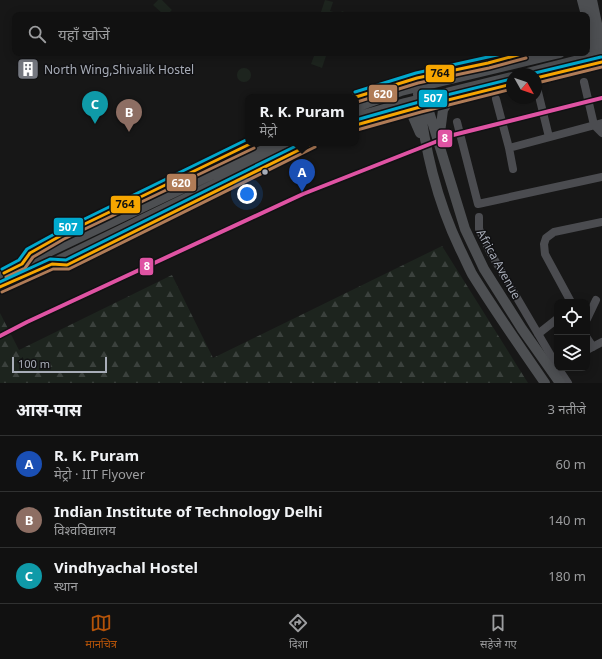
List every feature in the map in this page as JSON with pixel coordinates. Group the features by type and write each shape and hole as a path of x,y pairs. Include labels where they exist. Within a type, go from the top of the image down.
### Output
{"main road":[{"path":"592,0 602,10"},
{"path":"592,0 596,36 601,60"},
{"path":"590,25 596,36"},
{"path":"359,96 420,77 514,56"},
{"path":"359,106 401,91 547,56"},
{"path":"542,71 601,60"},
{"path":"542,76 601,60"},
{"name":"Africa Avenue","path":"420,77 425,144 447,222 471,273 545,383"},
{"path":"359,116 405,103 506,78"},
{"path":"359,124 423,106 506,86"},
{"path":"371,93 382,106 382,112 378,118"},
{"path":"439,145 443,110 449,100"},
{"name":"Africa Avenue","path":"423,106 439,145 465,230 484,269 522,329 560,383"},
{"path":"410,110 425,144"},
{"path":"22,264 30,253 62,234 246,146"},
{"path":"0,275 272,146"},
{"path":"0,287 52,264 292,146"},
{"path":"52,264 67,265 307,146"}],"street":[{"path":"584,82 602,133"},
{"path":"496,99 513,169"},
{"path":"541,104 549,137"},
{"path":"457,122 478,204 602,177"},
{"path":"509,148 598,124"},
{"path":"478,217 479,229 490,252 554,360"},
{"path":"569,299 545,254 544,244 546,238 554,232 602,222"},
{"path":"590,313 596,300"},
{"path":"538,334 554,321"},
{"path":"590,348 602,342"},
{"path":"560,371 568,383"}],"green space":[{"path":"158,0 162,0 172,10 170,12 161,12 153,5"},
{"path":"325,0 333,2 330,11 333,12 321,12"},
{"path":"314,56 326,56 322,68 311,64"},
{"path":"241,68 247,68 251,72 251,78 247,82 241,82 237,78 237,72"},
{"path":"442,246 528,383 0,383 0,313 19,350 172,275 213,358"}],"transit line":[{"name":"507","path":"355,92 416,73 492,56"},
{"name":"764","path":"359,96 417,78 514,56"},
{"name":"507","path":"542,71 601,57"},
{"name":"620","path":"359,101 418,83 489,68 526,58"},
{"name":"764","path":"542,77 602,62"},
{"name":"620","path":"542,82 602,67"},
{"name":"507","path":"359,119 419,102 506,80"},
{"name":"764","path":"359,124 506,86"},
{"name":"620","path":"359,129 506,91"},
{"name":"8","path":"0,336 27,322 303,194 453,135 602,98"},
{"name":"507","path":"2,269 19,260 27,249 60,231 245,140"},
{"name":"764","path":"4,273 22,264 30,253 62,235 246,146"},
{"name":"507","path":"0,282 50,259 66,260 296,146"},
{"name":"764","path":"0,287 52,264 67,265 307,146"},
{"name":"620","path":"2,292 53,269 69,269 315,147"},
{"name":"620","path":"6,277 25,268 33,257 64,239 254,148"}],"place":[{"name":"North Wing,Shivalik Hostel","path":"28,69"},
{"name":"Vindhyachal Hostel","path":"95,124"},
{"name":"Indian Institute of Technology Delhi","path":"129,132"},
{"name":"R. K. Puram","path":"302,192"}]}
